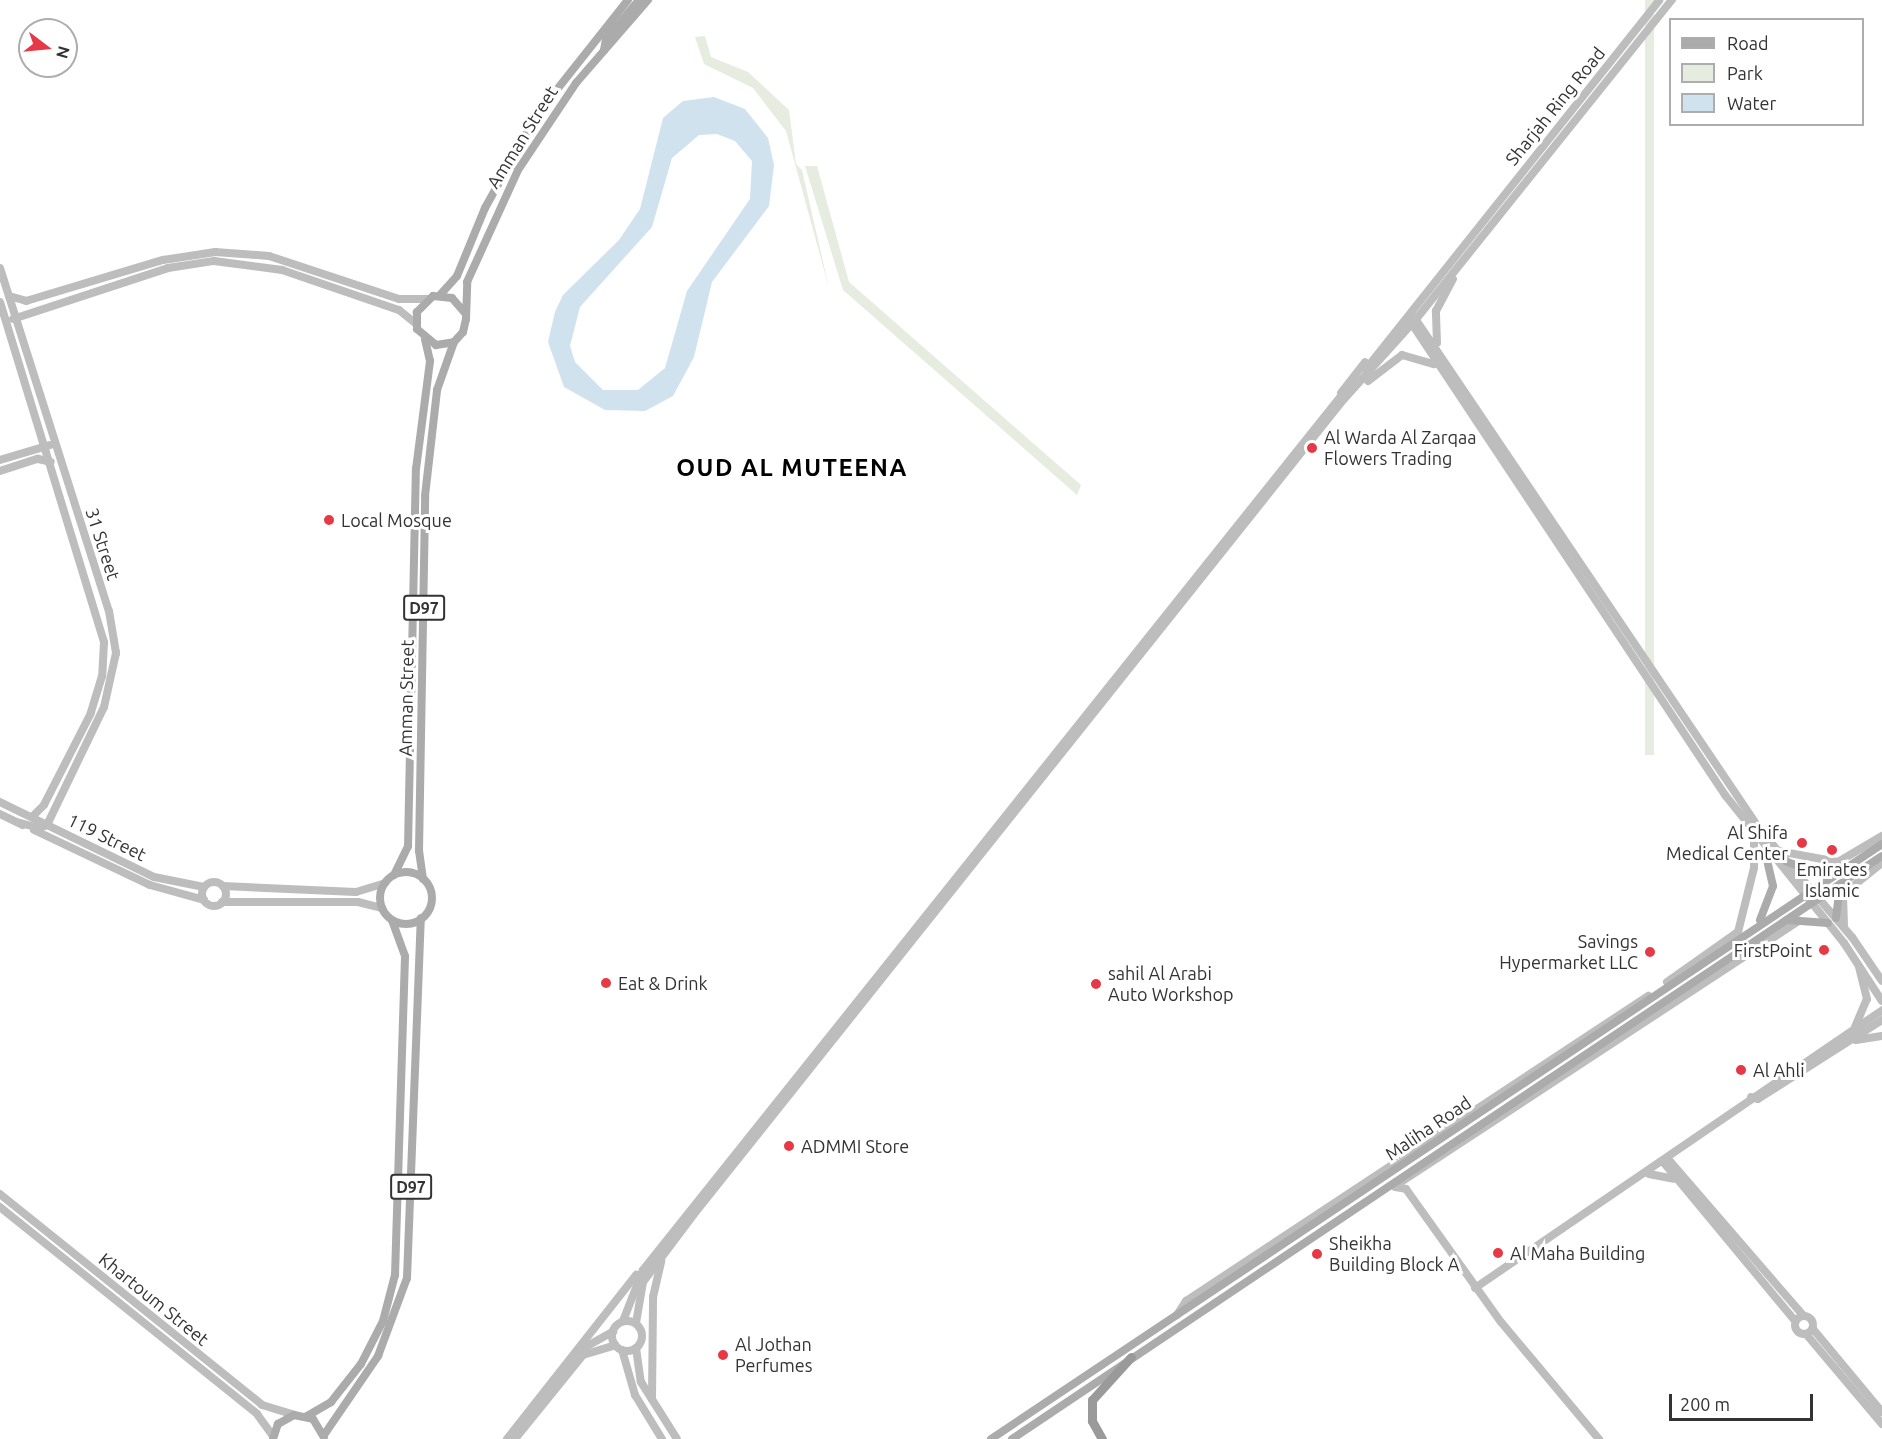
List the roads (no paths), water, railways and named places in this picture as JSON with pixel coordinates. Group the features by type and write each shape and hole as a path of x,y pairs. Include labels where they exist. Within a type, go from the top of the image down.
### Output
{"highway":[{"path":"1102,1439 1092,1421 1092,1400 1131,1357"}],"main road":[{"path":"615,14 622,0"},
{"name":"Amman Street","path":"440,295 457,276 528,129 628,0"},
{"path":"604,51 606,39 639,0"},
{"name":"Amman Street","path":"465,313 467,282 507,189 557,109 648,0"},
{"path":"440,295 452,298 465,313 463,332 454,342 436,345 425,340 415,323 427,299 440,295"},
{"name":"Amman Street","path":"394,875 408,846 416,470 430,361 425,340"},
{"name":"Amman Street","path":"423,879 419,851 426,496 437,390 454,342"},
{"path":"1815,894 1882,846"},
{"name":"Maliha Road","path":"991,1439 1755,927 1815,894 1853,864 1882,846"},
{"path":"1755,927 1773,886 1765,850"},
{"name":"Maliha Road","path":"1815,894 1840,884 1882,856"},
{"path":"1787,862 1820,873 1853,864"},
{"path":"412,873 423,879 431,896 421,918 410,923 392,920 382,908 385,883 394,875 412,873"},
{"path":"1836,918 1840,884"},
{"name":"Maliha Road","path":"1012,1439 1254,1274 1781,922 1807,899"},
{"name":"D97","path":"324,1437 378,1356 407,1278 421,918"},
{"path":"1781,922 1808,918 1828,923"},
{"name":"D97","path":"307,1416 331,1402 367,1354 395,1275 405,956 392,920"},
{"path":"1511,1103 1523,1103"},
{"path":"1458,1147 1461,1137"},
{"path":"273,1438 282,1420 294,1414 307,1416 324,1437"}],"street":[{"name":"Sharjah Ring Road","path":"1474,230 1659,0"},
{"path":"677,1439 638,1374 636,1348 642,1336 636,1323 640,1289 665,1252 1353,388 1482,236 1672,0"},
{"path":"1337,399 1411,318 1474,230"},
{"path":"507,1439 1474,230"},
{"path":"1443,358 1435,336 1436,311 1482,236"},
{"path":"4,295 26,301 163,260 222,252 278,258 399,299 427,299"},
{"path":"16,318 44,306 177,266 236,262 293,273 399,310 415,323"},
{"name":"31 Street","path":"0,268 4,295 16,318 115,643 111,685 86,745 47,825"},
{"name":"31 Street","path":"0,302 104,635 102,676 91,713 44,806 32,817"},
{"path":"19,328 25,316 44,306"},
{"path":"1411,318 1443,358 1776,850 1846,929 1882,981"},
{"path":"1411,318 1440,369 1754,837 1828,923 1859,964 1882,1001"},
{"path":"1353,388 1402,356 1424,358 1440,369"},
{"path":"0,460 46,446 52,447 62,464"},
{"path":"0,471 38,459 51,462"},
{"path":"86,745 80,742 91,713"},
{"name":"119 Street","path":"0,802 154,877 204,887"},
{"name":"119 Street","path":"0,814 150,885 204,900"},
{"path":"20,823 39,828 47,825"},
{"path":"1776,850 1835,862 1882,836"},
{"path":"1652,996 1738,932 1754,863 1754,837"},
{"path":"1846,929 1843,894 1882,863"},
{"path":"382,908 358,902 222,902 213,906 204,900 204,887 213,882 223,886 356,892 385,883"},
{"path":"222,902 223,886"},
{"path":"1254,1274 1297,1253 1771,935 1808,918"},
{"path":"1855,1028 1867,999 1859,964"},
{"path":"1872,966 1882,971"},
{"path":"1475,1288 1685,1149 1751,1097 1882,1010"},
{"path":"1751,1097 1758,1099 1882,1020"},
{"path":"1846,1043 1882,1036"},
{"path":"1685,1149 1681,1168 1688,1186 1795,1322 1797,1331 1809,1331 1882,1412"},
{"path":"1667,1161 1803,1315 1813,1320 1809,1331"},
{"path":"1647,1174 1667,1174 1688,1186"},
{"path":"1406,1189 1409,1179"},
{"path":"1395,1187 1406,1189 1475,1288 1598,1438"},
{"name":"Khartoum Street","path":"0,1194 262,1405 294,1414"},
{"name":"Khartoum Street","path":"0,1207 257,1414 273,1438"},
{"path":"652,1399 653,1289 665,1252"},
{"path":"569,1360 613,1332 623,1321 643,1270"},
{"path":"1795,1322 1803,1315"},
{"path":"623,1321 636,1323"},
{"path":"1809,1331 1882,1424"},
{"path":"613,1332 635,1395 662,1439"},
{"path":"515,1439 583,1355 599,1346 636,1348"}],"water":[{"path":"714,97 745,109 768,138 774,165 769,206 712,282 694,357 673,396 645,411 605,410 564,387 548,342 555,312 563,295 619,240 640,209 663,118 683,101","holes":["717,134 735,141 752,161 750,199 687,291 665,368 638,390 603,390 575,362 570,346 580,307 652,227 672,158 699,135"]}],"place":[{"name":"Al Warda Al Zarqaa Flowers Trading","path":"1312,448"},
{"name":"Local Mosque","path":"329,520"},
{"name":"Al Shifa Medical Center","path":"1802,843"},
{"name":"Emirates Islamic","path":"1832,850"},
{"name":"FirstPoint","path":"1824,950"},
{"name":"Savings Hypermarket LLC","path":"1650,952"},
{"name":"Eat & Drink","path":"606,983"},
{"name":"sahil Al Arabi Auto Workshop","path":"1096,984"},
{"name":"Al Ahli","path":"1741,1070"},
{"name":"ADMMI Store","path":"789,1146"},
{"name":"Al Maha Building","path":"1498,1253"},
{"name":"Sheikha Building Block A","path":"1317,1254"},
{"name":"Al Jothan Perfumes","path":"723,1355"}],"district":[{"name":"OUD AL MUTEENA","path":"792,468"}]}
